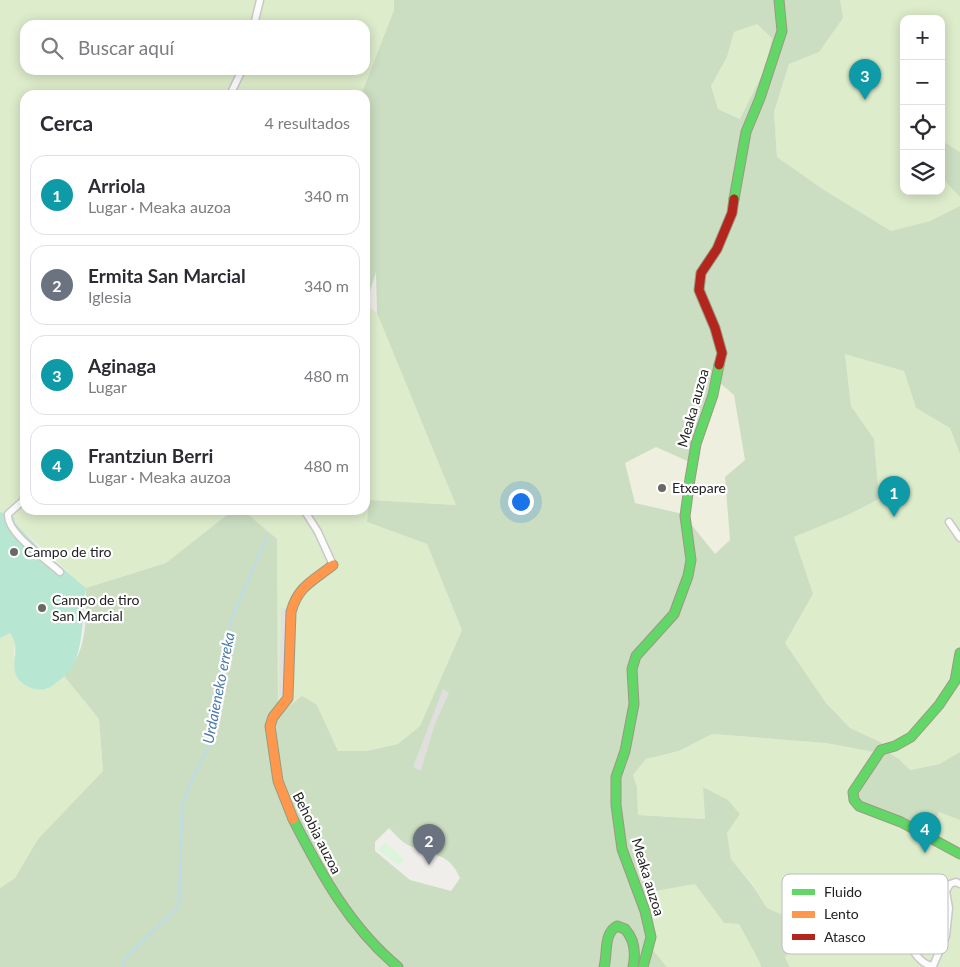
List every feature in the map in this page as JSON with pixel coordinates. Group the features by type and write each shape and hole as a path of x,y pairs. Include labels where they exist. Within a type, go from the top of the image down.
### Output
{"street":[{"path":"255,20 260,0"},
{"name":"Meaka auzoa","path":"643,967 651,937 645,911 622,849 616,805 616,777 625,751 634,704 632,669 636,656 674,614 688,576 691,560 685,516 690,479 696,444 713,395 722,353 715,328 699,290 701,273 717,248 732,213 746,132 760,98 782,31 779,0"},
{"path":"232,90 240,75"},
{"path":"20,503 8,514 8,520 13,530 60,572"},
{"name":"Behobia auzoa","path":"307,515 318,532 333,565 299,591 294,600 291,612 288,698 286,705 272,717 270,726 274,763 281,793 332,891 369,940 398,967"},
{"path":"949,522 960,538"},
{"path":"960,653 955,681 939,705 911,737 881,750 853,792 854,800 859,806 901,822 960,854"},
{"path":"948,888 950,884 956,882 960,884"},
{"path":"948,902 948,917"},
{"path":"604,967 607,959 608,935 612,929 623,927 634,941 633,967"},
{"path":"916,954 927,965 933,966 939,954"}],"green space":[{"path":"0,0 394,0 394,10 370,72 370,20 20,20 20,75 369,75 363,90 20,90 20,515 227,515 166,563 86,588 11,520 0,515"},
{"path":"394,0 840,0 843,18 819,52 789,64 774,112 777,157 824,190 891,231 930,221 960,206 960,454 950,428 916,408 904,371 845,354 851,406 874,439 879,499 850,514 794,537 813,594 785,643 826,703 850,728 882,743 874,752 826,743 712,734 679,751 646,759 633,775 637,787 638,815 705,819 703,787 728,800 740,814 727,833 731,859 753,886 767,908 782,915 782,954 787,954 785,957 790,967 761,967 739,924 724,923 695,884 639,894 647,943 667,967 0,967 0,888 15,878 38,839 103,771 99,719 64,676 78,656 82,646 86,588 166,563 227,515 249,515 277,539 278,715 302,696 317,705 338,751 367,751 398,744 420,726 462,630 427,544 367,522 368,515 370,515 370,500 456,505 377,313 376,272 370,291 370,90 363,90 394,10","holes":["757,24 772,38 766,67 740,119 718,109 711,86 727,57 734,32","720,383 734,395 745,460 725,477 730,540 715,554 683,514 635,503 625,463 656,447 692,463","389,828 407,845 439,856 450,863 460,878 451,891 410,880 375,851 375,842"]},
{"path":"840,0 960,0 960,152 945,143 945,15 900,15 900,195 945,195 945,181 960,197 960,206 930,221 891,231 824,190 777,157 774,112 789,64 819,52"},
{"path":"757,24 773,37 766,67 741,119 718,109 711,86 727,57 734,32"},
{"path":"945,143 960,152 960,197 945,181"},
{"path":"370,307 377,313 457,505 370,500"},
{"path":"845,353 904,371 916,408 950,428 960,454 960,752 941,763 910,770 899,759 928,832 939,812 960,820 960,967 790,967 785,957 786,954 948,954 948,874 782,874 782,915 767,908 753,885 731,859 727,833 740,814 728,800 703,787 705,819 638,815 637,787 633,775 646,759 679,751 712,734 826,743 874,752 881,743 850,728 826,703 785,643 813,594 794,537 850,514 879,499 874,439 851,406"},
{"path":"720,382 734,395 745,460 725,477 730,540 715,554 683,514 635,503 625,463 656,447"},
{"name":"Campo de tiro San Marcial","path":"0,512 14,517 15,523 38,547 86,588 76,661 72,668 52,686 40,690 27,686 17,677 14,663 15,644 10,633 0,638"},
{"path":"249,515 368,515 367,522 427,544 462,630 420,726 398,744 367,751 338,751 317,705 278,715 277,539"},
{"path":"10,633 15,642 14,657 46,690 64,676 99,719 103,771 38,839 15,878 0,888 0,638"},
{"path":"885,751 899,759 910,770 939,764 960,752 960,820 939,812 928,832 868,806 856,798"},
{"path":"385,842 404,859 399,865 378,850"},
{"path":"695,884 724,923 739,924 761,967 667,967 647,943 639,894"}],"shaded area":[{"path":"281,608 288,609 285,697 279,696"},
{"path":"443,689 449,693 435,724 421,770 419,770 413,767"}],"waterway":[{"name":"Urdaieneko erreka","path":"122,967 125,959 179,906 182,806 194,775 209,746 228,652 231,620 267,537"}],"traffic: fast":[{"path":"734,199 746,132 760,98 782,31 779,0"},
{"path":"643,967 651,937 645,911 622,849 616,805 616,777 625,751 634,704 632,669 636,656 674,614 688,576 691,560 685,516 690,479 696,444 713,395 719,365"},
{"path":"960,653 955,681 939,705 911,737 895,746 881,750 853,792 854,800 859,806 901,822 960,854"},
{"path":"293,819 314,860 338,899 365,935 398,967"},
{"path":"604,967 608,939 613,929 617,926 625,929 633,942 633,967"}],"traffic: slow":[{"path":"293,819 278,781 270,726 273,717 288,698 291,612 294,603 307,585 333,565"}],"traffic: jam":[{"path":"719,365 722,353 715,328 699,290 701,273 717,249 732,213 734,199"}],"place":[{"name":"Aginaga","path":"865,100"},
{"name":"Etxepare","path":"662,488"},
{"name":"Arriola","path":"894,517"},
{"name":"Campo de tiro","path":"14,552"},
{"name":"Campo de tiro San Marcial","path":"42,608"},
{"name":"Frantziun Berri","path":"925,853"},
{"name":"Ermita San Marcial","path":"429,865"}]}
